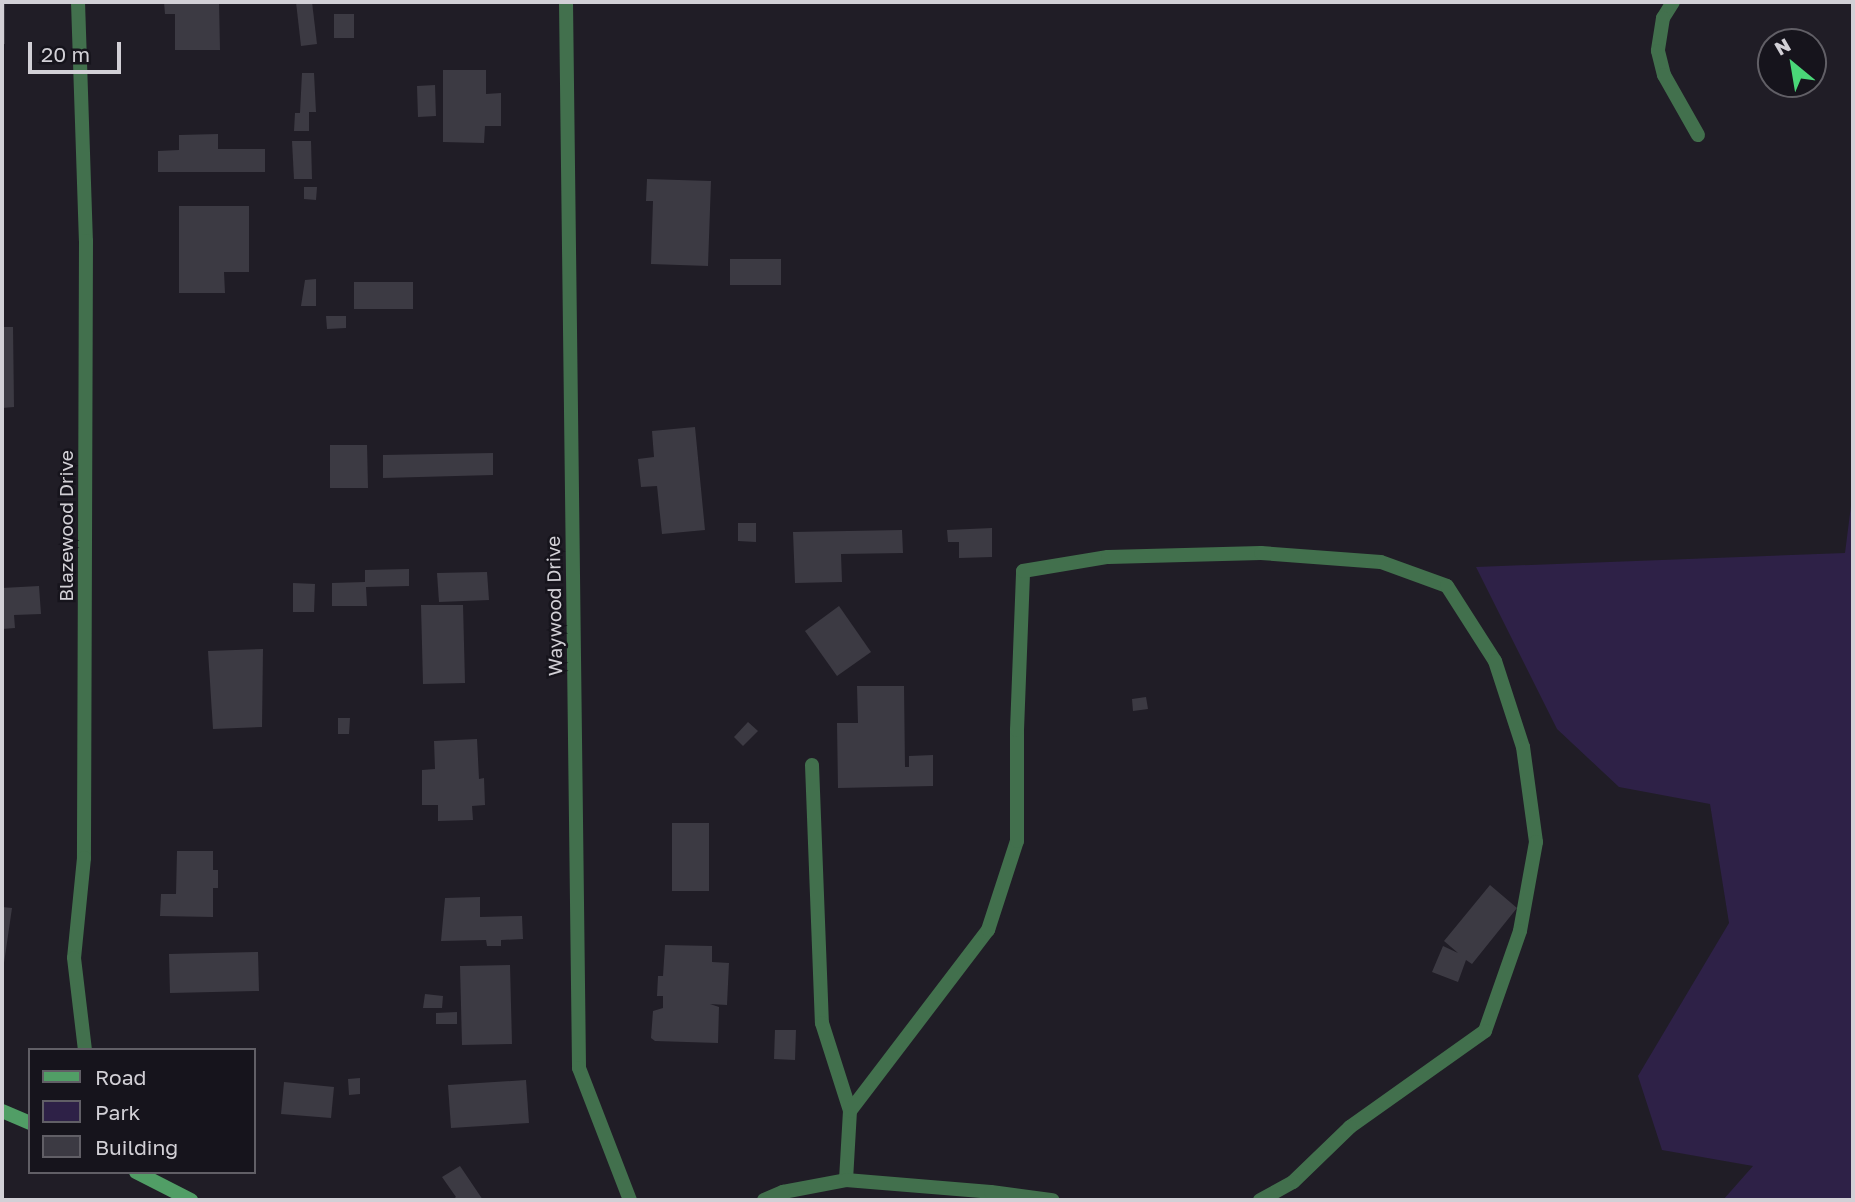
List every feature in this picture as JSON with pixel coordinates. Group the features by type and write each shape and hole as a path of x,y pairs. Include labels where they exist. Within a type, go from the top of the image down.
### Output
{"street":[{"name":"Blazewood Drive","path":"78,2 86,241 84,858 74,958 85,1048"},
{"name":"Waywood Drive","path":"566,2 579,1068 630,1200"},
{"path":"1673,2 1663,18 1658,51 1664,75 1698,135"},
{"path":"850,1111 988,930 1017,841 1017,730 1023,571 1108,557 1261,553 1381,562 1447,586 1495,661 1523,747 1536,842 1520,931 1485,1031 1350,1127 1293,1182 1259,1200"},
{"path":"812,765 822,1023 850,1111 846,1180"},
{"path":"2,1111 28,1122"},
{"path":"140,1174 191,1200"},
{"path":"764,1200 783,1192 846,1180 1052,1200"}],"green space":[{"path":"1853,490 1853,1200 1723,1200 1753,1166 1662,1150 1638,1076 1729,923 1710,804 1619,787 1557,729 1476,567 1845,553"}],"building":[{"path":"2,2 5,2 5,44 2,44"},
{"path":"164,2 219,2 220,50 175,50 175,14 165,14"},
{"path":"296,2 312,2 317,44 301,46"},
{"path":"334,14 354,14 354,38 334,38"},
{"path":"443,70 486,70 486,94 501,93 501,126 485,126 484,143 443,142"},
{"path":"302,73 314,73 316,112 309,112 309,131 294,131 295,113 300,113"},
{"path":"435,85 436,116 418,117 417,86"},
{"path":"218,134 218,149 265,149 265,172 158,172 158,151 179,150 179,135"},
{"path":"292,141 311,141 312,179 294,179"},
{"path":"647,179 711,181 708,266 651,264 653,201 646,201"},
{"path":"304,187 317,187 316,200 304,199"},
{"path":"179,206 249,206 249,272 224,272 225,293 179,293"},
{"path":"730,259 781,259 781,285 730,285"},
{"path":"316,279 316,306 301,306 305,280"},
{"path":"354,282 413,282 413,309 354,309"},
{"path":"326,316 346,316 346,328 327,329"},
{"path":"2,327 13,327 14,407 2,408"},
{"path":"695,427 705,530 662,534 657,486 641,487 638,459 654,457 652,431"},
{"path":"330,445 367,445 368,488 330,488"},
{"path":"493,453 493,475 383,478 383,455"},
{"path":"738,523 756,523 756,542 738,541"},
{"path":"992,528 992,557 959,558 959,542 948,542 947,530"},
{"path":"902,530 903,553 841,554 842,582 795,583 793,532"},
{"path":"409,569 409,586 366,587 367,606 332,606 332,583 365,582 365,570"},
{"path":"487,572 489,600 439,602 437,573"},
{"path":"293,583 315,584 314,612 293,612"},
{"path":"39,586 41,614 14,615 15,628 2,629 2,588"},
{"path":"421,605 463,605 465,683 423,684"},
{"path":"839,606 871,652 837,676 805,631"},
{"path":"263,649 262,727 213,729 208,651"},
{"path":"857,686 904,686 905,767 909,767 909,756 933,755 933,786 838,788 837,723 858,723"},
{"path":"1146,697 1148,709 1133,711 1132,699"},
{"path":"338,718 350,718 349,734 338,734"},
{"path":"748,722 758,731 743,746 734,737"},
{"path":"477,739 479,779 484,778 485,805 472,806 473,820 438,821 438,805 422,805 422,770 435,769 434,741"},
{"path":"672,823 709,823 709,891 672,891"},
{"path":"177,851 213,851 213,870 218,870 218,888 213,888 213,917 160,916 161,894 176,894"},
{"path":"1490,885 1517,908 1472,964 1466,960 1458,982 1432,972 1443,946 1458,953 1444,941"},
{"path":"480,897 480,917 522,916 523,939 501,940 501,946 487,946 486,940 441,941 445,898"},
{"path":"2,907 12,908 4,963 2,962"},
{"path":"665,945 712,946 712,962 729,963 727,1005 710,1004 719,1007 718,1043 655,1041 651,1038 653,1011 663,1008 663,996 657,996 658,976 663,976"},
{"path":"258,952 259,991 170,993 169,954"},
{"path":"510,965 512,1044 462,1045 460,966"},
{"path":"425,994 443,996 442,1008 423,1008"},
{"path":"457,1012 457,1024 436,1024 436,1013"},
{"path":"775,1030 796,1030 795,1060 774,1059"},
{"path":"360,1078 360,1094 349,1095 348,1079"},
{"path":"526,1080 529,1123 451,1128 448,1085"},
{"path":"284,1082 334,1087 331,1118 281,1114"},
{"path":"460,1166 483,1200 452,1200 456,1197 442,1177"}]}
